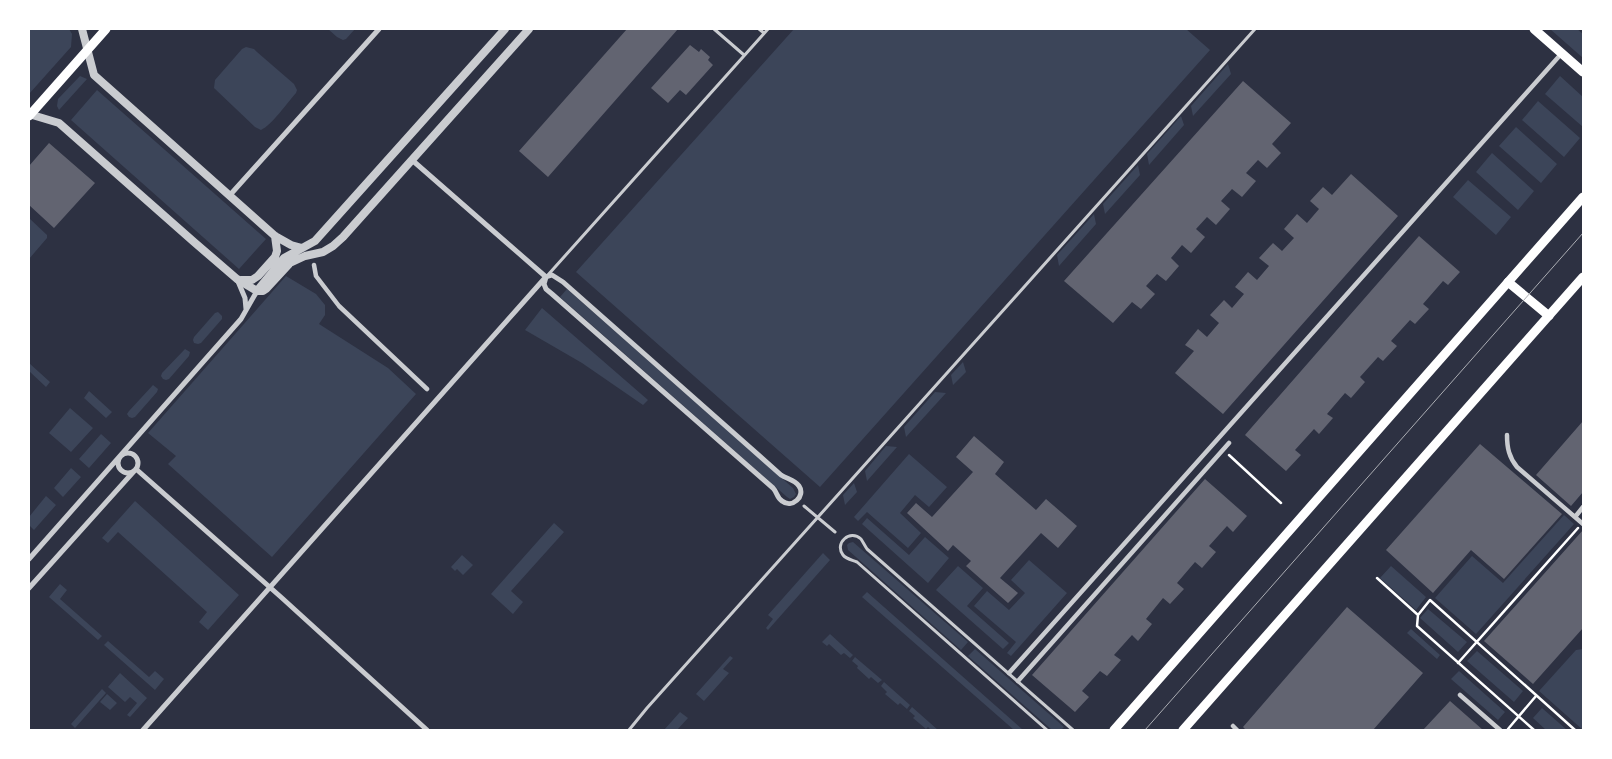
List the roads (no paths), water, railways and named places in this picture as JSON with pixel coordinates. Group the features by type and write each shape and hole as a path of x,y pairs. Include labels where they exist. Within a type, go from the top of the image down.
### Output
{"main road":[{"path":"29,115 106,29"},
{"path":"1534,29 1583,72"},
{"path":"1114,730 1583,197"},
{"path":"1183,730 1583,277"},
{"path":"1508,282 1549,316"}],"street":[{"path":"82,29 94,75 275,236 291,245 302,248"},
{"path":"230,195 379,29"},
{"path":"29,558 241,319 271,271 284,258 315,241 506,29"},
{"path":"29,115 59,122 237,279 257,291 263,291 286,266 295,260 322,252 333,246 343,237 529,29"},
{"path":"1008,673 1562,53"},
{"path":"412,160 546,277"},
{"path":"237,279 252,280 275,257 277,251 275,236"},
{"path":"314,265 316,276 339,306 427,389"},
{"path":"143,730 546,277 552,275 563,282 781,475 798,484 801,491 799,499 792,504 781,501 773,488 546,289 544,284 546,277"},
{"path":"237,279 245,298 246,309"},
{"path":"1507,435 1507,447 1511,460 1583,524"},
{"path":"1018,681 1229,443"},
{"path":"29,588 136,469 138,463 136,456 127,453 121,456 118,465 122,470 127,473 136,469"},
{"path":"136,469 427,730"},
{"path":"1575,517 1583,507"},
{"path":"1460,695 1500,730"}],"lane":[{"path":"714,29 744,55"},
{"path":"759,29 764,33"},
{"path":"546,277 768,29"},
{"path":"629,730 1255,29"},
{"path":"804,506 835,532"},
{"path":"1047,730 857,562 843,556 840,549 842,541 852,535 859,538 867,549 1073,730"}],"tram line":[{"path":"1145,730 1583,233"}]}
